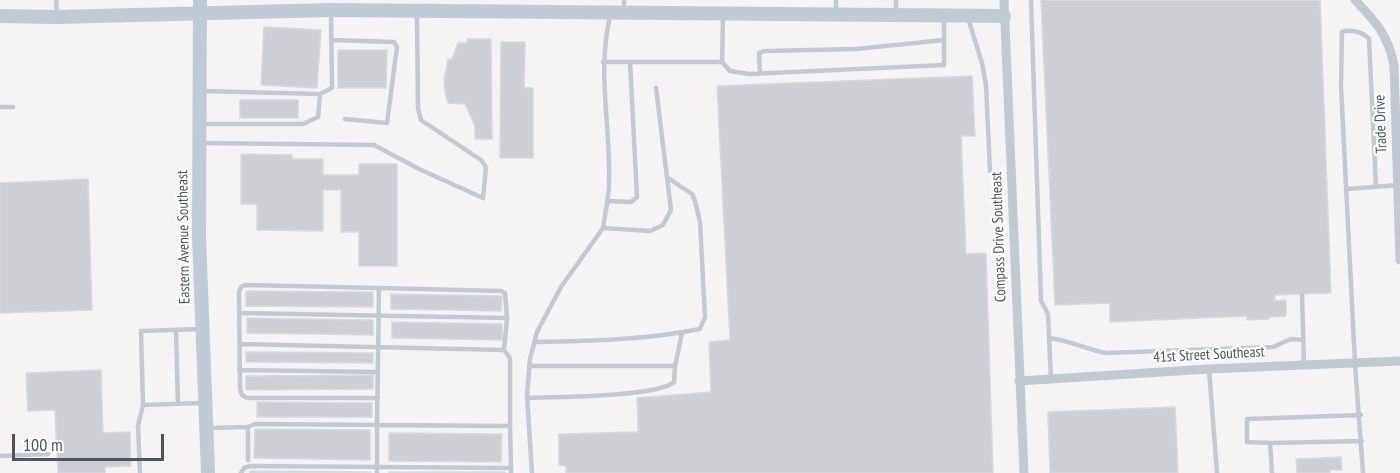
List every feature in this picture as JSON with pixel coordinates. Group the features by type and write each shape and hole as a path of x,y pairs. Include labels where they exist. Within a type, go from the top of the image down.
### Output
{"street":[{"name":"Eastern Avenue Southeast","path":"200,0 199,236 208,473"},
{"name":"Compass Drive Southeast","path":"1004,0 1024,473"},
{"name":"Trade Drive","path":"1355,0 1385,35 1394,65 1400,260"},
{"path":"0,16 57,17 331,10 417,11 462,6 620,9 723,14 1004,16"},
{"name":"41st Street Southeast","path":"1019,381 1209,369 1400,361"}],"lane":[{"path":"56,0 57,17"},
{"path":"836,0 836,15"},
{"path":"896,0 896,15"},
{"path":"1031,0 1041,301 1048,314 1051,379"},
{"path":"532,473 528,398 534,342 561,287 603,228 609,183 603,62 607,29 620,9"},
{"path":"200,91 320,94 332,88 331,10"},
{"path":"200,142 374,145 419,169 483,198 486,168 481,160 422,120 418,108 417,11"},
{"path":"723,14 722,62 730,71 760,73 944,65 944,16"},
{"path":"967,16 982,63 986,85 990,171"},
{"path":"1363,473 1355,364 1341,86 1342,33 1347,30 1365,34 1369,39 1376,186"},
{"path":"331,40 394,42 397,47 387,123 345,119"},
{"path":"760,73 759,53 765,51 856,49 944,40"},
{"path":"603,62 722,62"},
{"path":"607,201 631,202 637,197 630,62"},
{"path":"603,228 650,231 663,225 671,210 656,88"},
{"path":"200,124 303,124 318,117 320,94"},
{"path":"0,107 13,107"},
{"path":"534,342 603,340 682,333 700,329 705,317 700,222 692,194 667,177"},
{"path":"1347,189 1398,185"},
{"path":"241,473 244,468 250,466 377,470 511,470 510,358 504,350 507,318 506,293 501,291 379,288 245,285 241,287 239,292 239,370 242,395 247,398 378,398"},
{"path":"377,470 379,288"},
{"path":"1302,294 1304,365"},
{"path":"239,313 507,318"},
{"path":"140,473 138,426 143,405 141,331 202,329"},
{"path":"176,331 178,404"},
{"path":"528,398 668,387 674,382 682,333"},
{"path":"1049,338 1066,340 1091,351 1105,353 1273,346 1291,339 1303,340"},
{"path":"239,344 504,350"},
{"path":"530,366 675,366"},
{"path":"1209,369 1217,473"},
{"path":"239,370 378,372"},
{"path":"143,405 205,402"},
{"path":"1360,415 1247,419 1247,442 1362,441"},
{"path":"206,428 248,427 255,424 510,426"},
{"path":"248,427 248,460"},
{"path":"1270,443 1272,473"},
{"path":"0,456 48,454"}],"building":[{"path":"1041,0 1320,0 1331,293 1275,295 1275,301 1286,300 1286,316 1247,320 1247,316 1110,322 1110,303 1055,305"},
{"path":"264,27 321,30 317,88 261,85"},
{"path":"467,39 491,39 492,139 475,139 475,126 465,104 448,103 445,93 444,80 448,59 452,59 458,43 467,43"},
{"path":"501,42 525,42 524,88 533,88 533,158 500,158"},
{"path":"338,50 387,50 386,88 338,88"},
{"path":"972,76 975,136 961,136 966,254 986,253 993,473 566,473 566,466 559,465 559,434 638,432 637,398 711,392 709,342 730,340 717,86"},
{"path":"240,100 298,100 298,118 240,118"},
{"path":"241,154 292,155 292,159 323,159 323,175 359,175 359,164 397,164 397,266 359,266 359,232 341,232 341,190 323,190 323,231 257,230 257,204 241,204"},
{"path":"88,179 92,310 0,313 0,183"},
{"path":"246,291 373,292 373,307 246,306"},
{"path":"391,294 502,296 501,311 391,309"},
{"path":"247,318 373,320 373,335 247,333"},
{"path":"392,322 502,324 502,340 392,338"},
{"path":"246,352 373,353 373,363 246,362"},
{"path":"101,370 103,433 130,432 131,466 105,467 105,473 58,473 55,410 28,411 26,373"},
{"path":"373,375 373,389 246,390 246,376"},
{"path":"257,402 372,403 372,417 257,417"},
{"path":"1175,407 1178,473 1050,473 1048,412"},
{"path":"255,429 370,430 370,460 254,458"},
{"path":"389,433 502,434 501,462 389,461"},
{"path":"1341,457 1342,470 1330,470 1330,473 1297,473 1296,459"},
{"path":"250,471 371,472 250,473"},
{"path":"505,472 505,473 389,473"}]}
